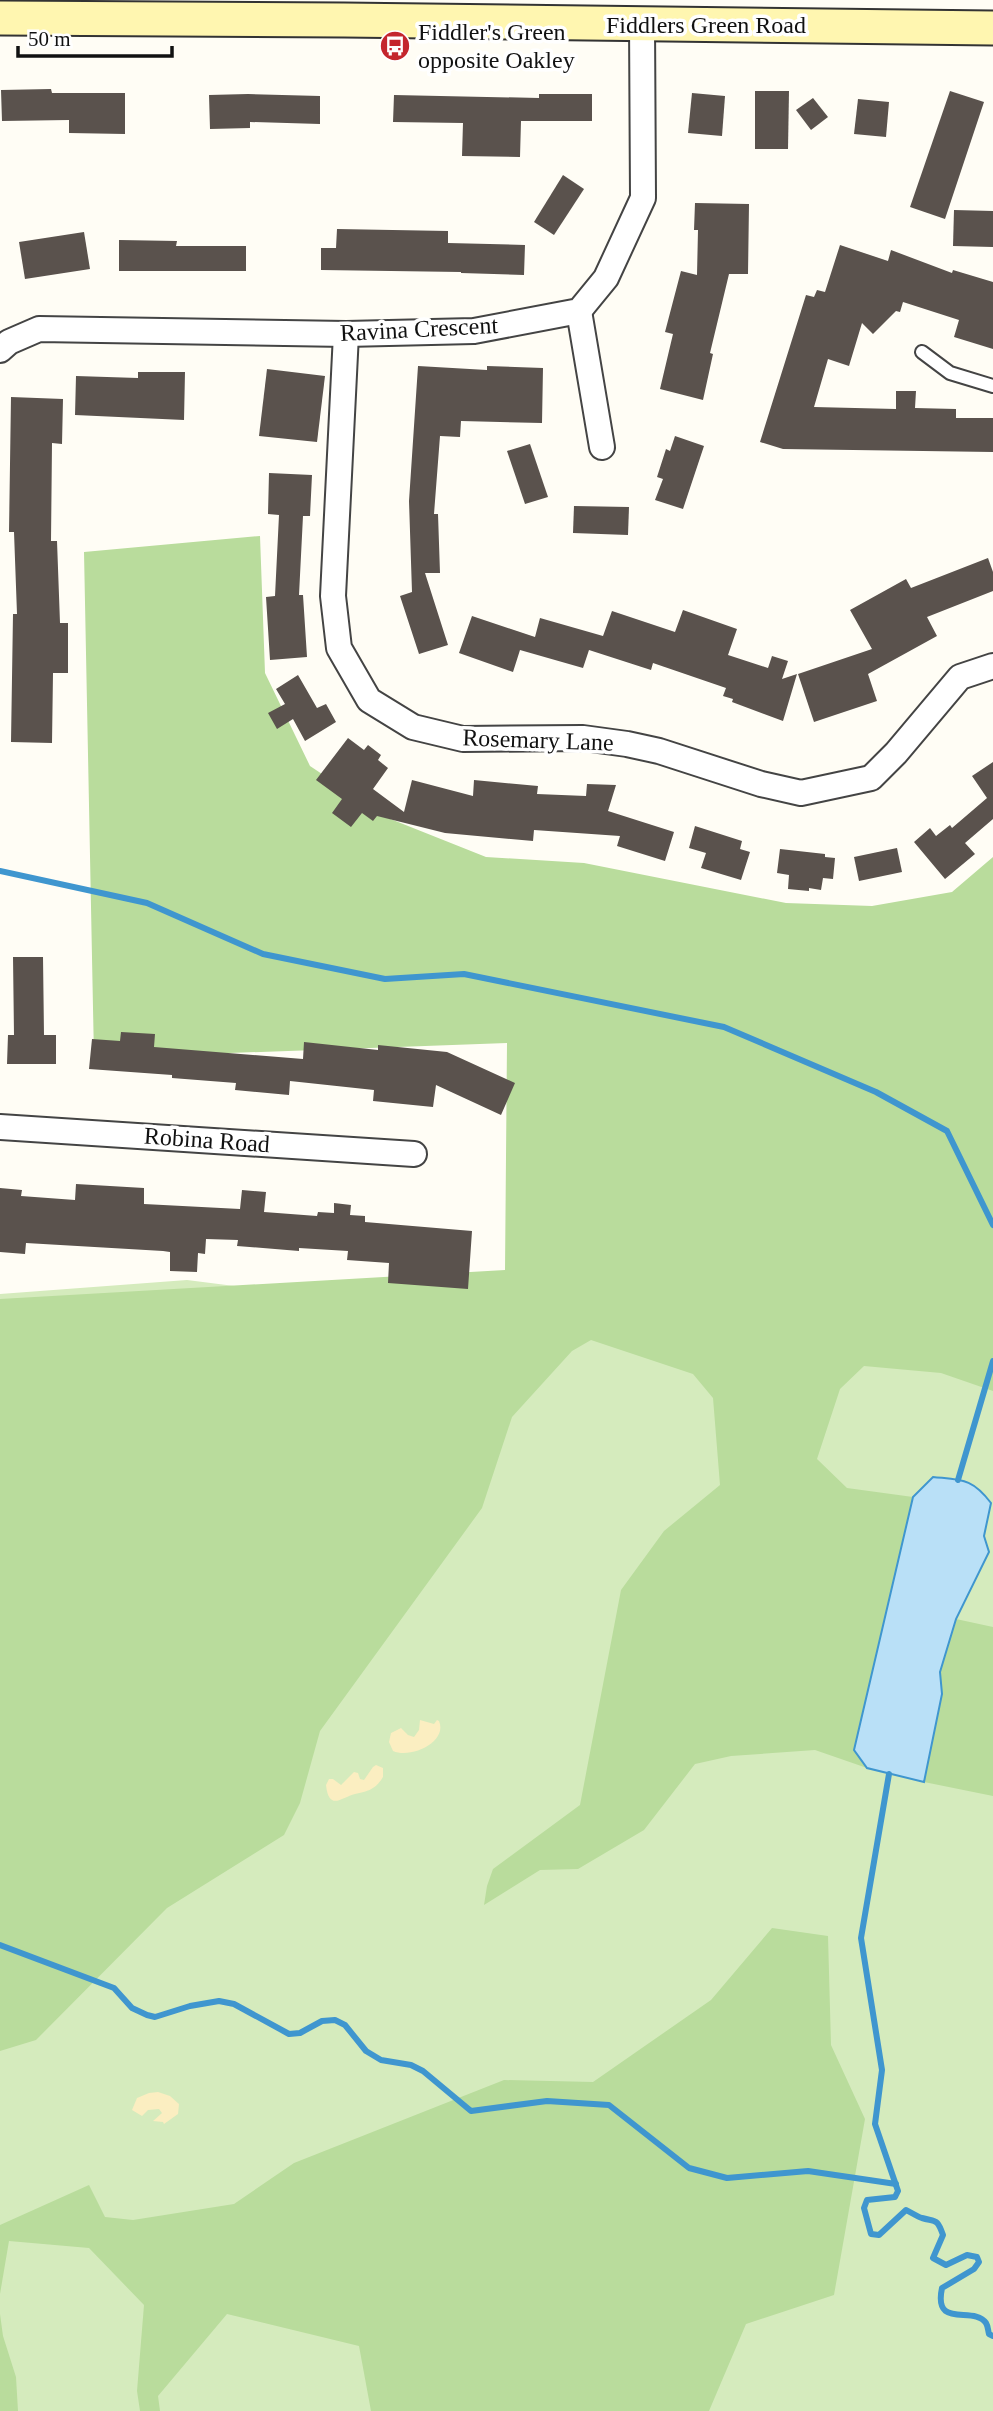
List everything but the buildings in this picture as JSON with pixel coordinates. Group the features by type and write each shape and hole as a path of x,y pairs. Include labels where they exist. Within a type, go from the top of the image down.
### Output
{"main road":[{"name":"Fiddlers Green Road","path":"0,18 94,9 343,10 600,18 642,23 993,28"}],"street":[{"path":"602,447 579,311 606,278 643,198 642,23"},
{"name":"Ravina Crescent","path":"0,350 9,342 39,329 346,334 474,331 579,311"},
{"name":"Rosemary Lane","path":"346,334 333,596 339,648 369,700 413,727 464,739 583,738 628,744 801,793 870,778 896,753 960,677 993,666"},
{"name":"Robina Road","path":"0,1127 414,1154"}],"lane":[{"path":"922,352 950,373 993,386"}],"green space":[{"path":"260,536 265,673 310,766 388,818 486,857 584,863 786,903 872,906 952,892 993,857 993,1391 941,1373 864,1366 840,1389 817,1459 847,1488 913,1497 854,1750 867,1768 815,1750 731,1756 695,1764 644,1830 578,1869 540,1870 484,1905 493,1869 580,1805 621,1590 664,1531 720,1485 713,1398 693,1374 591,1340 572,1351 512,1417 482,1508 320,1731 300,1803 284,1835 167,1908 36,2040 0,2051 0,1299 505,1270 507,1043 94,1058 84,552"},
{"path":"993,1277 993,2411 0,2411 0,1294 187,1280 337,1299"},
{"path":"956,1619 993,1627 993,1796 924,1782 942,1694 940,1672"},
{"path":"772,1928 828,1936 831,2045 865,2119 834,2295 746,2324 709,2411 371,2411 359,2346 227,2314 158,2396 160,2411 140,2411 137,2391 144,2305 89,2248 9,2241 0,2294 0,2225 89,2185 105,2217 133,2220 234,2204 294,2163 504,2080 593,2082 711,2000"},
{"path":"0,2314 3,2336 16,2377 18,2411 0,2411"}],"sand":[{"path":"420,1720 434,1724 439,1721 438,1736 433,1742 418,1751 393,1751 389,1742 391,1733 401,1728 414,1737 419,1730"},
{"path":"376,1765 383,1768 383,1777 374,1787 337,1801 330,1798 326,1785 329,1779 341,1785 354,1772 364,1780"},
{"path":"158,2092 170,2096 179,2104 178,2114 164,2124 153,2121 162,2113 159,2109 148,2110 142,2116 132,2110 137,2098"}],"water":[{"path":"933,1477 966,1482 978,1489 991,1503 984,1536 989,1552 956,1619 940,1672 942,1694 924,1782 867,1768 854,1750 913,1497"}],"waterway":[{"path":"0,871 147,903 263,954 385,979 464,974 724,1027 876,1092 947,1131 993,1225"},
{"path":"958,1480 993,1361"},
{"path":"889,1774 861,1938 882,2070 875,2124 898,2191 895,2197 867,2200 864,2208 871,2234 879,2235 906,2210 936,2222 939,2226 943,2235 933,2258 946,2265 967,2255 977,2257 979,2262 974,2269 942,2288 941,2301 943,2309 949,2313 980,2318 987,2324 989,2334 993,2336"},
{"path":"0,1945 114,1988 132,2008 155,2017 190,2006 219,2001 234,2004 289,2034 300,2033 322,2021 335,2020 345,2025 366,2051 381,2060 411,2065 423,2071 471,2111 547,2101 609,2105 689,2168 727,2178 808,2171 896,2184"}],"place":[{"name":"Fiddler's Green opposite Oakley","path":"395,46"}]}
